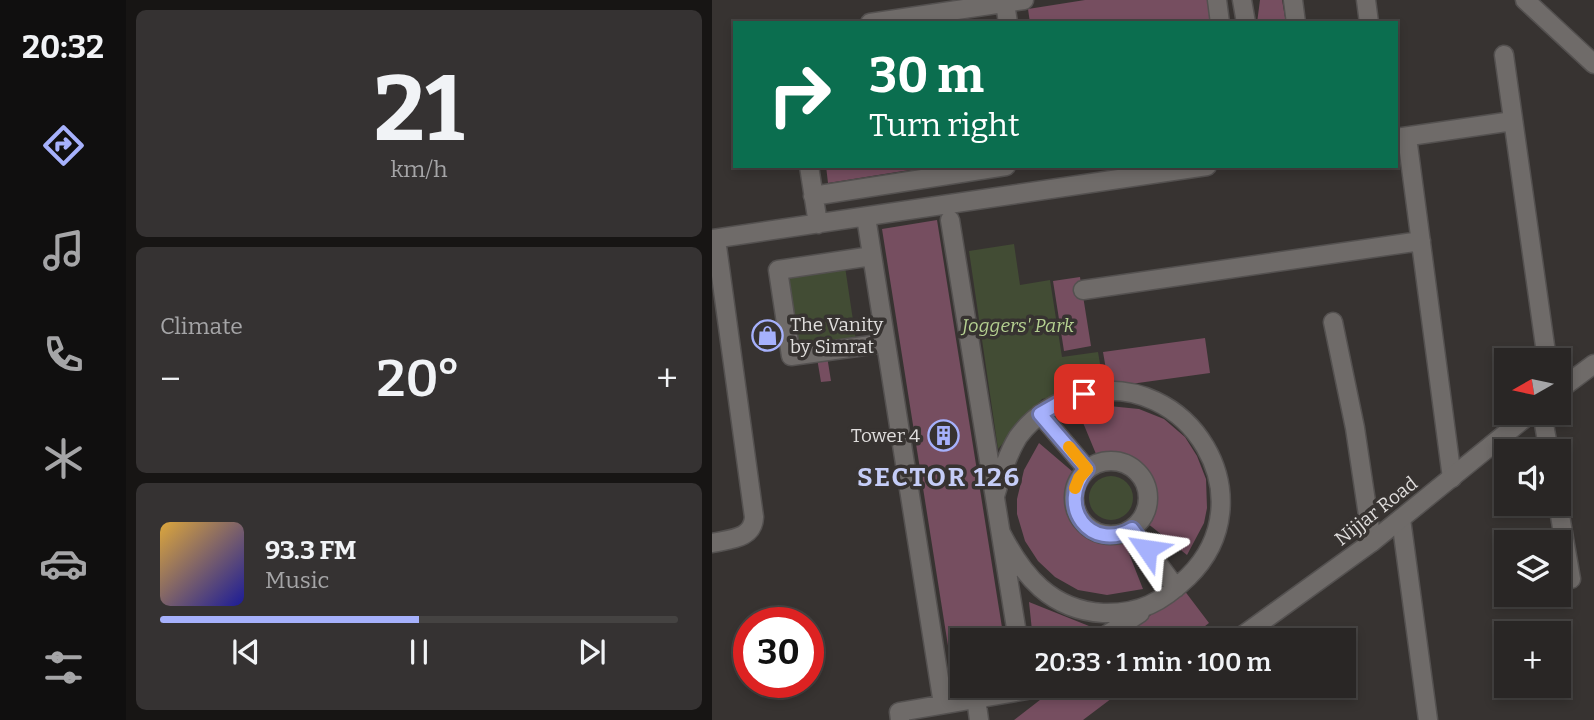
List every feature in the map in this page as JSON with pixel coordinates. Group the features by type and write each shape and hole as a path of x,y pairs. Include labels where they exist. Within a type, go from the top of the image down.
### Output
{"street":[{"path":"897,21 966,16 1005,3 1024,0"},
{"path":"1217,0 1220,21"},
{"path":"1242,0 1246,21"},
{"path":"1293,0 1296,21"},
{"path":"1366,0 1369,21"},
{"path":"1526,0 1594,64"},
{"path":"1005,3 1008,21"},
{"path":"1504,55 1545,348"},
{"path":"1452,478 1421,241 1402,137 1513,121"},
{"path":"809,168 818,224"},
{"path":"814,196 993,168"},
{"path":"712,543 746,535 752,529 754,517 714,239 1193,168"},
{"path":"867,216 943,704"},
{"path":"950,220 1016,628"},
{"path":"1083,290 1421,241"},
{"path":"872,256 778,270 791,356 886,343"},
{"path":"1333,322 1355,428 1372,542"},
{"path":"1571,381 1594,364"},
{"path":"995,496 1004,465 1019,437 1040,414 1068,398 1099,390 1131,392 1161,403 1187,422 1207,447 1218,477 1221,509 1214,541 1198,566 1176,588 1117,628"},
{"path":"1040,414 1087,469"},
{"name":"Nijjar Road","path":"1253,628 1372,542 1516,425"},
{"path":"1112,460 1135,469 1144,479 1148,504 1144,516 1132,529 1113,536 1102,535 1082,522 1074,501 1074,489 1087,469 1099,462 1112,460"},
{"path":"1401,519 1428,720"},
{"path":"1132,529 1176,588"},
{"path":"1001,533 1015,561 1034,584 1059,602 1089,612 1119,613 1149,606"},
{"path":"900,720 899,712 976,698 979,720"}],"green space":[{"name":"Joggers' Park","path":"1014,244 1020,285 1050,280 1062,357 1098,352 1104,387 1042,399 998,449 969,251"},
{"path":"844,260 857,347 791,356 778,270"},
{"path":"1111,476 1127,482 1133,498 1127,514 1111,520 1095,514 1089,498 1095,482"}],"building":[{"path":"1085,0 1213,0 1216,20 1030,21 1028,9"},
{"path":"1260,0 1282,0 1286,21 1257,21"},
{"path":"826,168 922,168 828,183"},
{"name":"Tower 4","path":"937,220 1002,628 950,628 950,658 882,229"},
{"path":"1080,277 1091,346 1064,351 1053,281"},
{"name":"The Vanity by Simrat","path":"777,328 779,339 756,342 755,331"},
{"path":"1205,338 1210,373 1109,387 1103,352"},
{"path":"827,356 831,381 821,382 817,358"},
{"path":"1109,406 1139,409 1164,419 1185,437 1197,456 1206,479 1207,508 1204,523 1187,555 1147,523 1156,502 1154,487 1143,465 1120,453 1096,454 1079,413"},
{"path":"1039,443 1073,472 1065,494 1065,508 1070,520 1087,537 1102,543 1124,541 1143,589 1107,595 1078,590 1055,577 1038,561 1025,541 1017,514 1017,499 1024,470"},
{"path":"1184,590 1209,623 1203,628 1134,628"},
{"path":"1029,602 1094,628 1032,628"},
{"path":"1042,698 1112,698 1083,720 1014,720"}],"slow traffic":[{"path":"1069,447 1087,469 1075,488"}],"place":[{"name":"The Vanity by Simrat","path":"767,335"},
{"name":"Tower 4","path":"943,435"}],"district":[{"name":"SECTOR 126","path":"939,477"}],"route":[{"path":"1084,394 1068,398 1040,414 1087,469 1074,489 1076,512 1091,530 1102,535 1113,536 1132,529 1147,549"}]}
